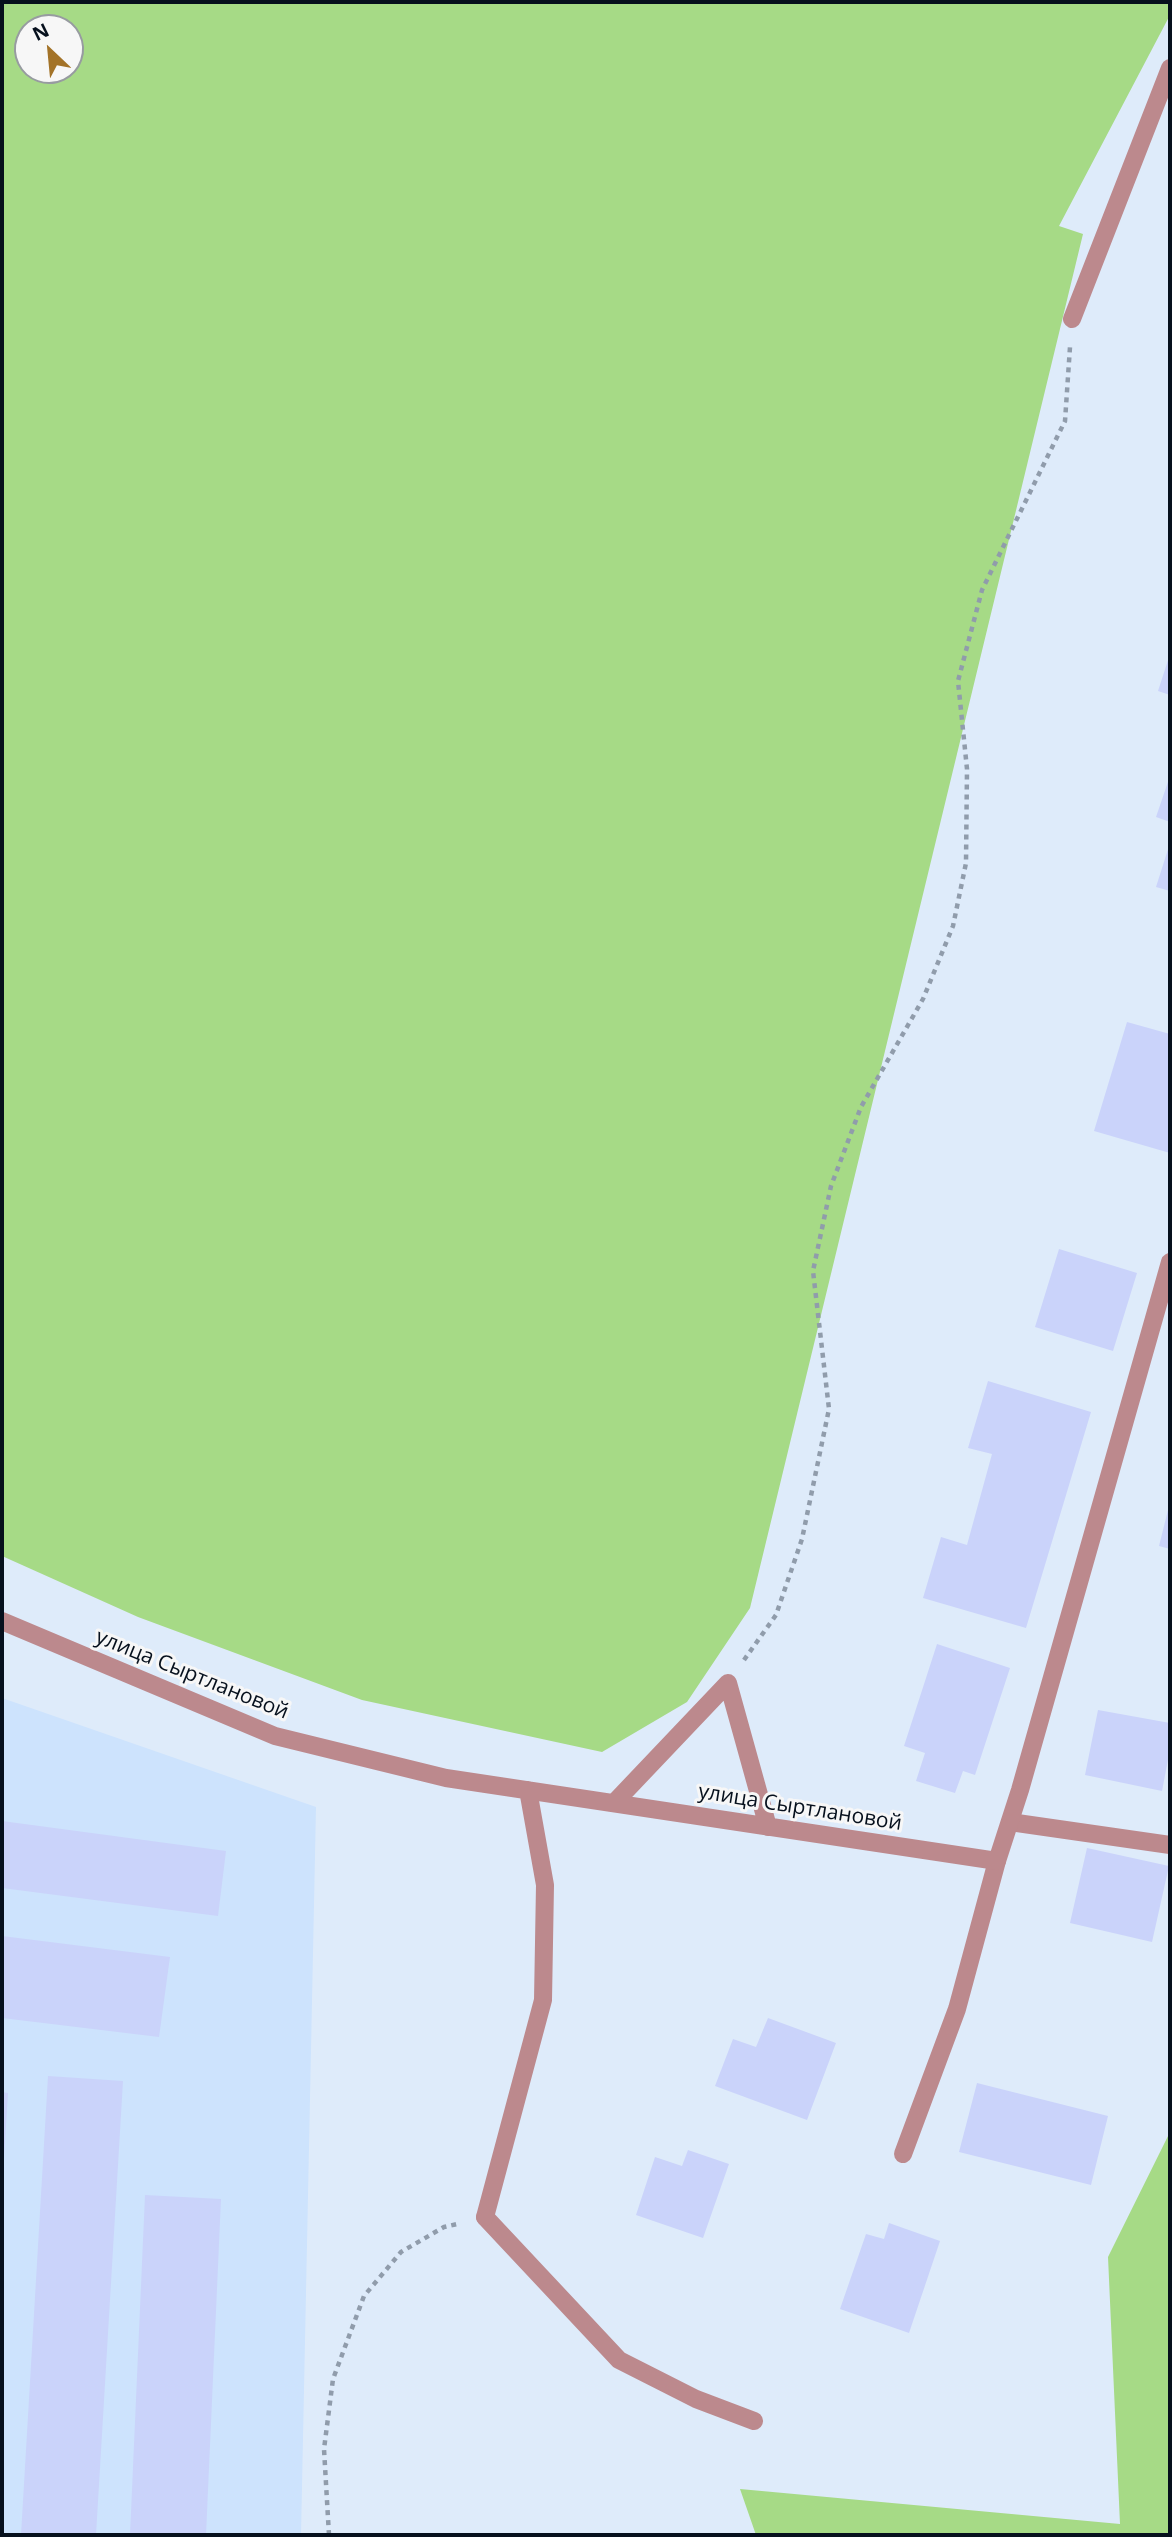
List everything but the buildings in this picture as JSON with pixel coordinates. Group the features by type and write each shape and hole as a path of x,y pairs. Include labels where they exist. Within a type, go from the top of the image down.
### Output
{"street":[{"path":"1072,319 1170,68"},
{"path":"903,2154 957,2009 997,1861 1170,1262"},
{"name":"улица Сыртлановой","path":"2,1621 275,1736 446,1778 997,1861"},
{"path":"614,1803 728,1683"},
{"path":"728,1683 768,1827"},
{"path":"528,1790 545,1885 543,2000 485,2217 619,2360 696,2399 754,2421"},
{"path":"1010,1822 1170,1845"}],"path":[{"path":"728,1683 776,1615 802,1539 829,1409 813,1271 831,1186 861,1107 923,999 954,926 966,863 967,769 958,681 982,590 1065,421 1072,319"},
{"path":"329,2535 324,2449 333,2379 364,2296 401,2252 444,2227 485,2217"}],"shaded area":[{"path":"2,1698 316,1807 301,2535 2,2535"}],"green space":[{"path":"2,2 1170,2 1170,15 1059,226 1083,234 750,1608 687,1702 602,1752 362,1700 138,1617 2,1556"},
{"path":"1170,2132 1170,2535 756,2535 740,2489 1120,2524 1108,2257"}]}
